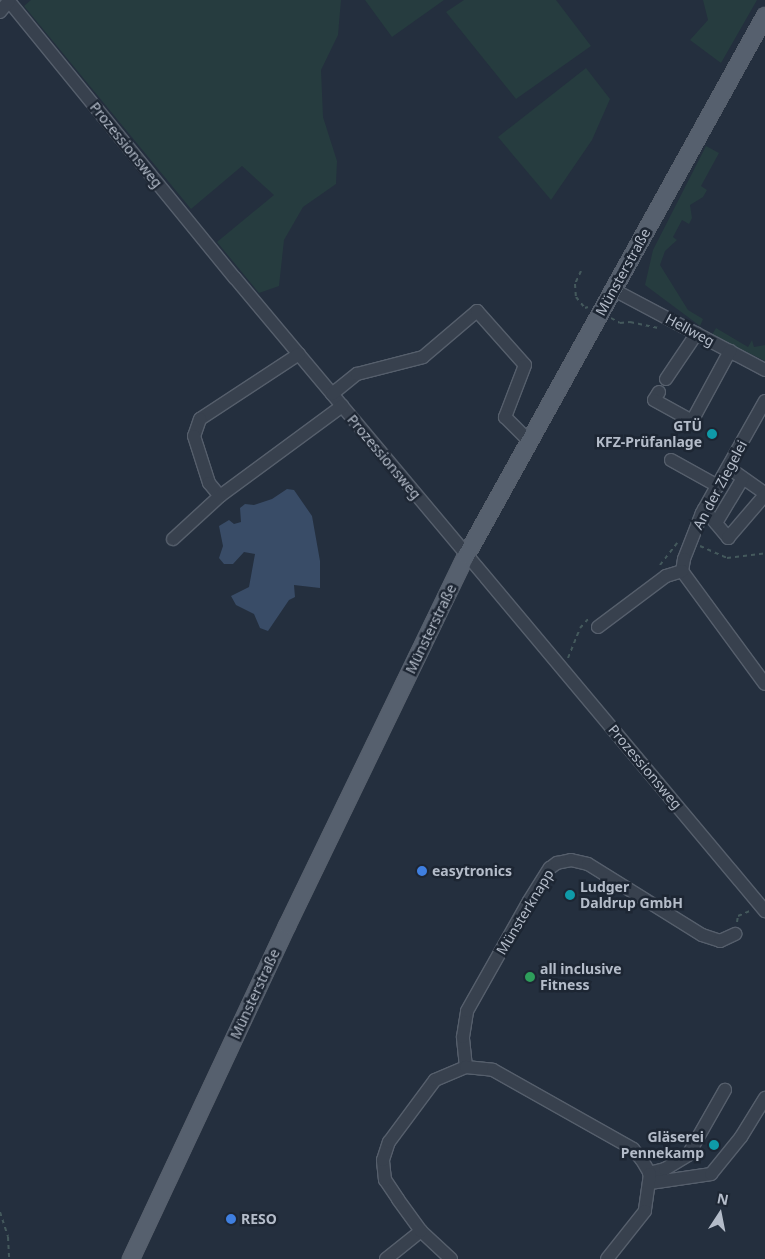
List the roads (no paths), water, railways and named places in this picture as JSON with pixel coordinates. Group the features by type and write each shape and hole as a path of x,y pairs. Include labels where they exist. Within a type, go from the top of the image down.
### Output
{"main road":[{"name":"Münsterstraße","path":"131,1259 287,926 466,556 765,16"}],"street":[{"path":"0,12 8,0"},
{"name":"Prozessionsweg","path":"8,0 466,556 764,909"},
{"name":"Hellweg","path":"614,290 765,370"},
{"path":"332,394 357,374 423,357 477,311 525,365 505,417 529,441"},
{"path":"666,379 697,333"},
{"path":"659,392 654,400 692,421 730,351"},
{"path":"220,496 209,482 194,436 200,419 299,354"},
{"name":"An der Ziegelei","path":"682,571 690,542 704,509 729,468 765,401"},
{"path":"173,539 220,496 342,406"},
{"path":"671,460 718,486"},
{"path":"704,509 728,538 765,494 729,468"},
{"path":"716,523 743,478"},
{"path":"598,627 666,576 682,571 765,684"},
{"name":"Münsterknapp","path":"466,1067 464,1037 467,1011 529,901 550,868 557,863 571,860 588,864 702,936 720,941 735,934"},
{"path":"451,1259 421,1231 385,1180 383,1160 389,1142 436,1080 466,1067 493,1070 634,1149 650,1178 645,1211 607,1259"},
{"path":"650,1178 688,1155 725,1090"},
{"path":"650,1178 711,1174 747,1128 765,1098"},
{"path":"386,1259 421,1231"}],"water":[{"path":"287,489 294,490 312,516 320,561 320,588 294,585 295,597 289,600 268,631 260,628 254,614 236,605 231,596 249,587 255,554 244,552 233,564 224,564 219,558 223,546 219,526 229,520 234,524 241,522 240,508 245,504 254,505 272,499"}],"place":[{"name":"GTÜ KFZ-Prüfanlage","path":"712,434"},
{"name":"easytronics","path":"422,871"},
{"name":"Ludger Daldrup GmbH","path":"570,895"},
{"name":"all inclusive Fitness","path":"530,977"},
{"name":"Gläserei Pennekamp","path":"714,1145"},
{"name":"RESO","path":"231,1219"}]}
